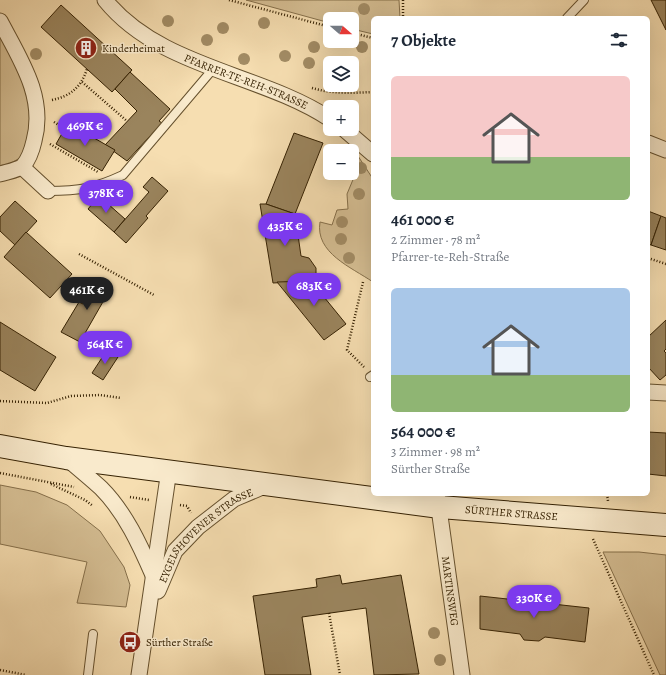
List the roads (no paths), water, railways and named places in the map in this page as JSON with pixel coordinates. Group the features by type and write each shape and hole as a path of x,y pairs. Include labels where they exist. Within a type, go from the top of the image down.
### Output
{"street":[{"name":"PFARRER-TE-REH-STRASSE","path":"105,0 115,12 136,29 170,50 213,69 276,91 323,115"},
{"path":"0,21 31,82 38,109 36,136 31,154 22,167 0,174"},
{"path":"352,136 371,152"},
{"path":"650,144 666,150"},
{"path":"22,167 48,191"},
{"path":"650,392 666,393"},
{"name":"SÜRTHER STRASSE","path":"0,446 66,458 169,470 267,485 371,495"},
{"name":"EYGELSHOVENER STRASSE","path":"66,458 102,489 120,511 142,547 154,576"},
{"name":"EYGELSHOVENER STRASSE","path":"139,675 169,470"},
{"name":"EYGELSHOVENER STRASSE","path":"148,620 161,580 175,551 198,527 234,499 267,485"},
{"name":"SÜRTHER STRASSE","path":"385,496 588,519 666,525"},
{"name":"MARTINSWEG","path":"438,501 462,675"}],"lane":[{"path":"568,16 584,0"},
{"path":"48,191 78,191 124,175 213,69"},
{"path":"88,675 94,634"}],"place":[{"name":"Kinderheimat","path":"86,48"},
{"name":"Sürther Straße","path":"130,642"}]}
